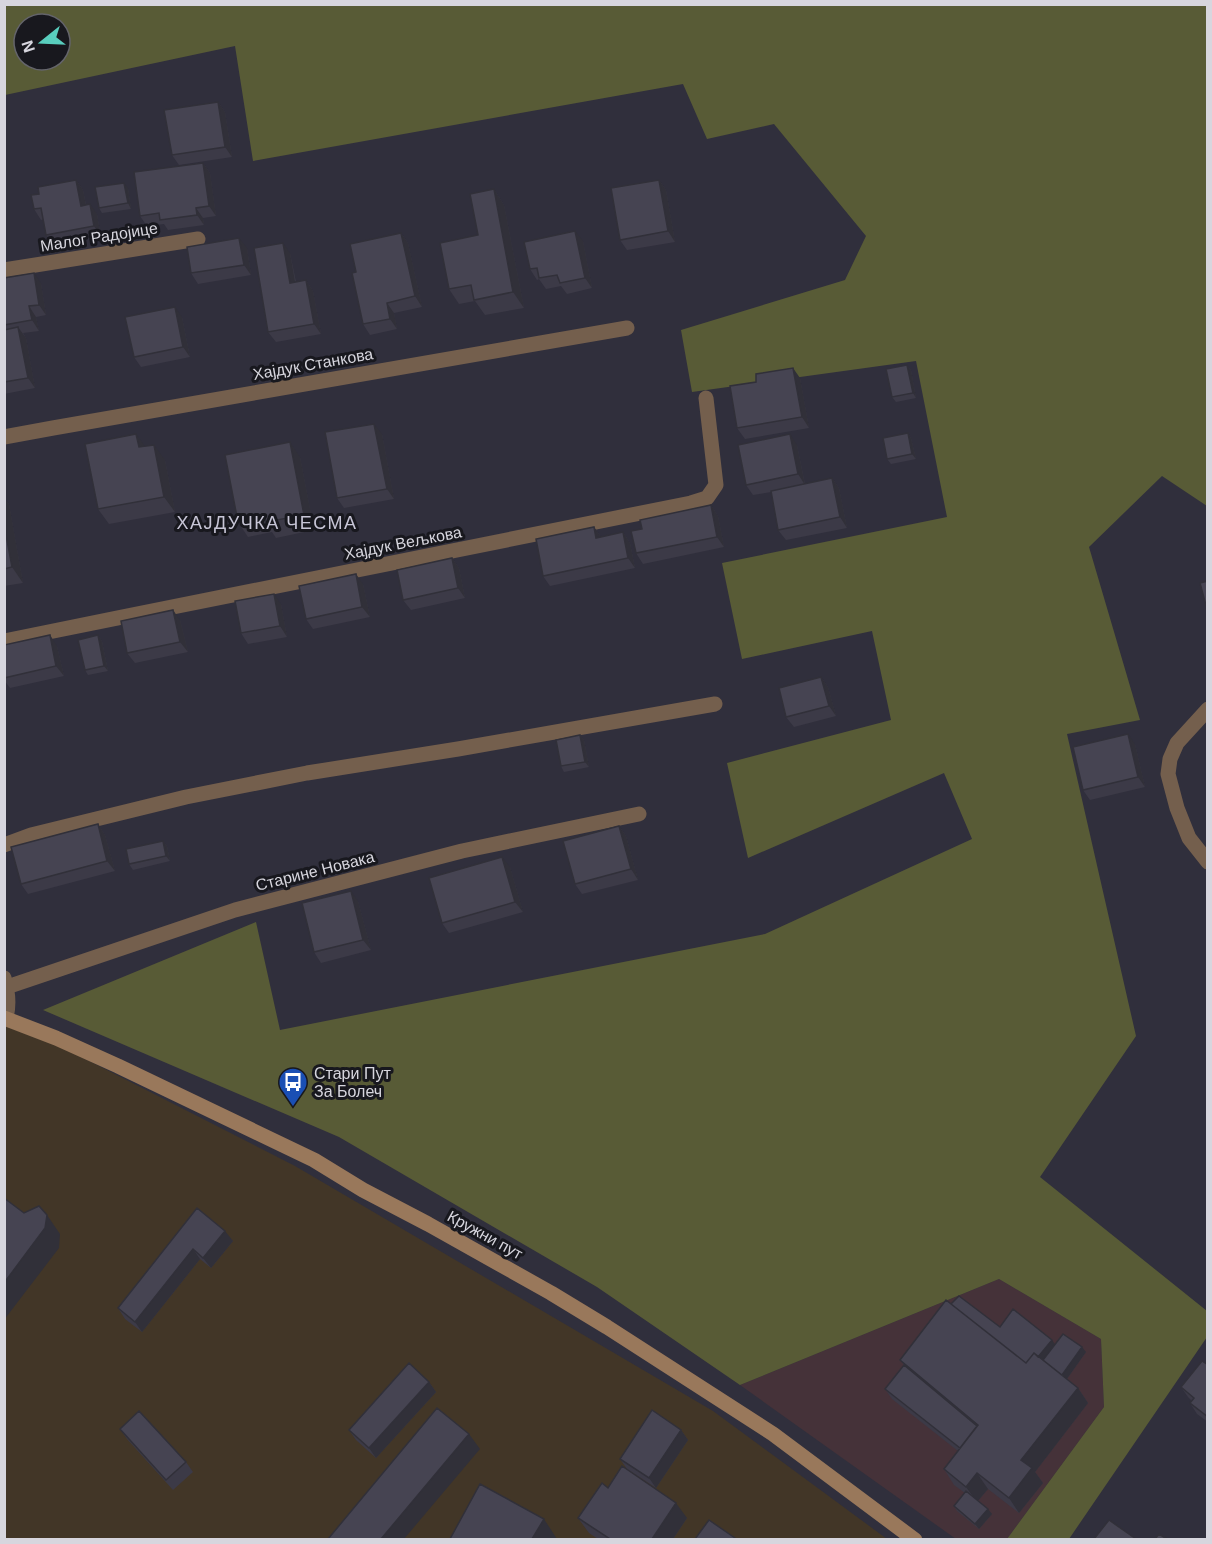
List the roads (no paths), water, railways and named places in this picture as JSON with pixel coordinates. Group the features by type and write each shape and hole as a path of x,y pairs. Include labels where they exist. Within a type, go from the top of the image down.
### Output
{"main road":[{"name":"Кружни пут","path":"5,1018 118,1066 314,1160 363,1190 551,1293 764,1428 915,1539"}],"street":[{"name":"Малог Радојице","path":"4,270 198,239"},
{"name":"Хајдук Станкова","path":"4,437 627,328"},
{"name":"Хајдук Вељкова","path":"4,641 534,536 707,498 716,485 706,398"},
{"path":"4,845 32,835 219,790 715,704"},
{"path":"1208,709 1177,743 1170,759 1168,774 1176,808 1188,838 1208,862"},
{"name":"Старине Новака","path":"6,982 236,910 462,851 639,814"},
{"path":"5,1018 8,1011 6,982"}],"place":[{"name":"Стари Пут За Болеч","path":"293,1108"}],"district":[{"name":"ХАЈДУЧКА ЧЕСМА","path":"267,523"}]}
